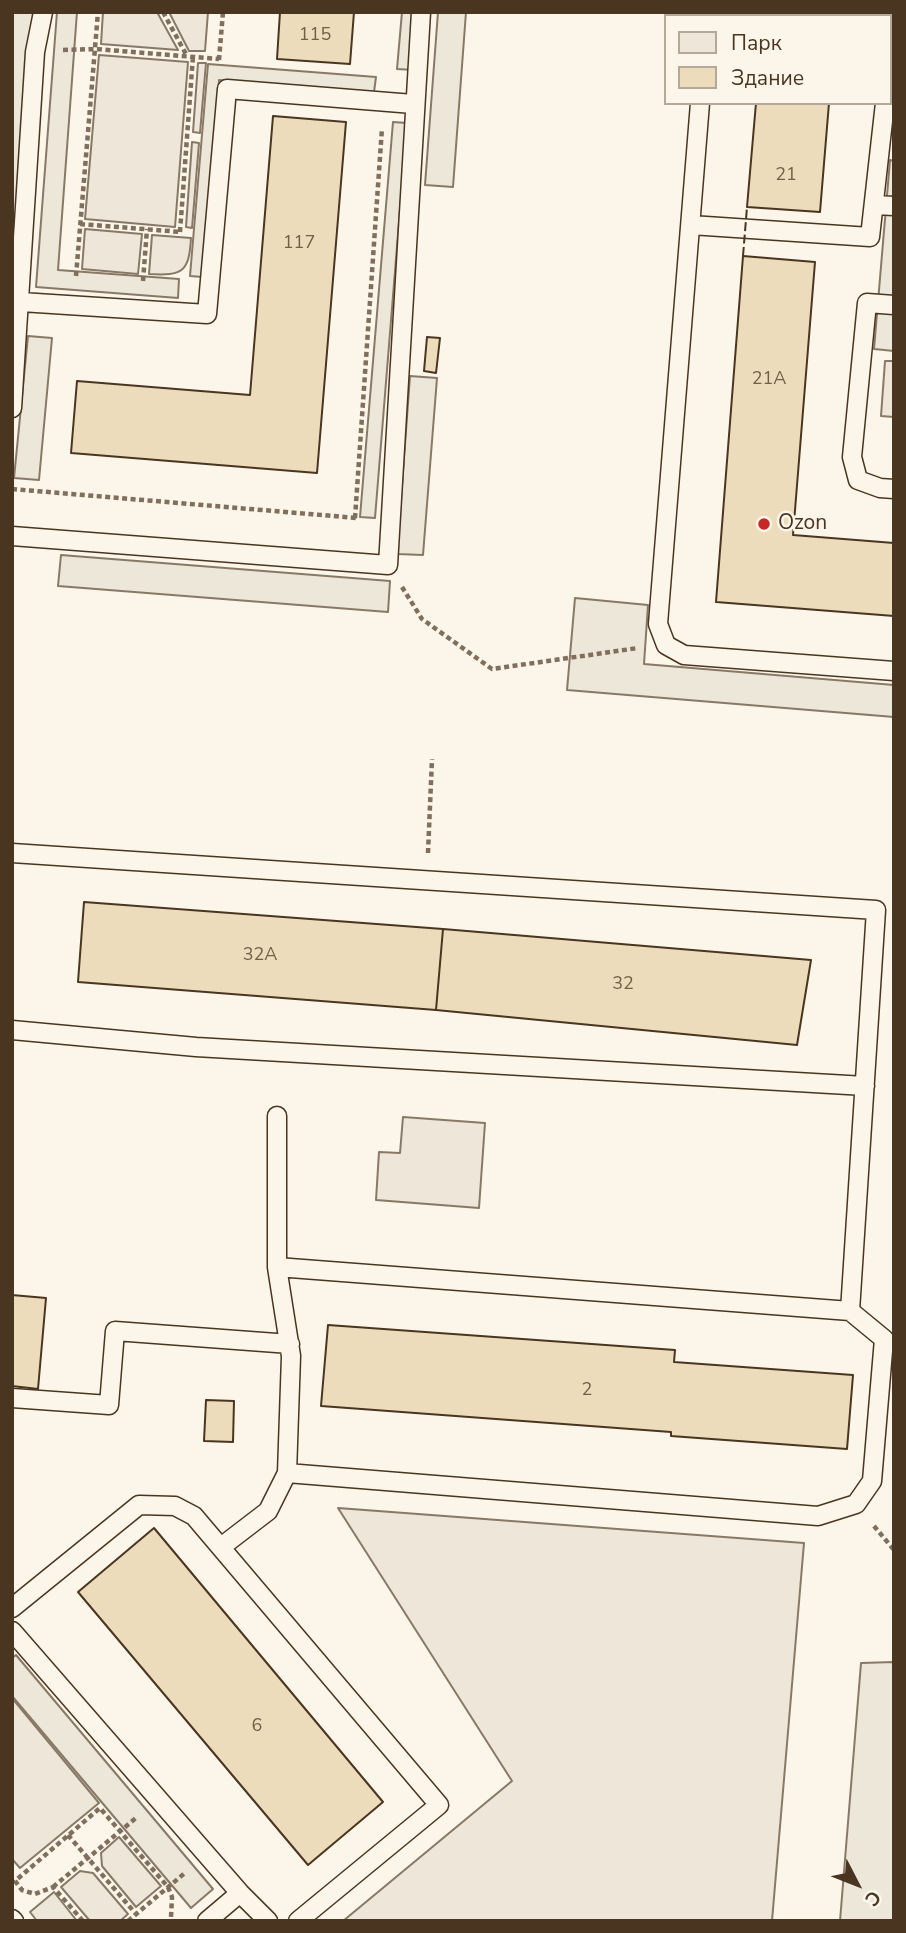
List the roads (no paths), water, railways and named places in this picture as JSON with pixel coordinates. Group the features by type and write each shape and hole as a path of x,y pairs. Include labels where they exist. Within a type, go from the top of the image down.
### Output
{"lane":[{"path":"12,408 21,302 35,52 43,12"},
{"path":"12,536 388,565 413,104 421,12"},
{"path":"21,302 207,314 227,89 413,104"},
{"path":"700,105 658,624 666,645 684,655 894,671"},
{"path":"691,225 870,237 885,105"},
{"path":"875,205 894,206"},
{"path":"894,305 867,303 852,457 858,480 880,488 894,489"},
{"path":"12,853 876,909 850,1311"},
{"path":"12,1030 197,1046 865,1086"},
{"path":"220,1547 268,1511 287,1473 290,1344 277,1268 277,1116"},
{"path":"277,1268 850,1311 884,1339 872,1481 856,1504 818,1516 287,1473"},
{"path":"12,1398 109,1405 115,1331 290,1344"},
{"path":"12,1608 139,1505 175,1506 194,1516 439,1805 298,1921"},
{"path":"12,1631 240,1893 268,1921"},
{"path":"206,1921 240,1893"}],"place":[{"name":"Ozon","path":"764,524"}]}
